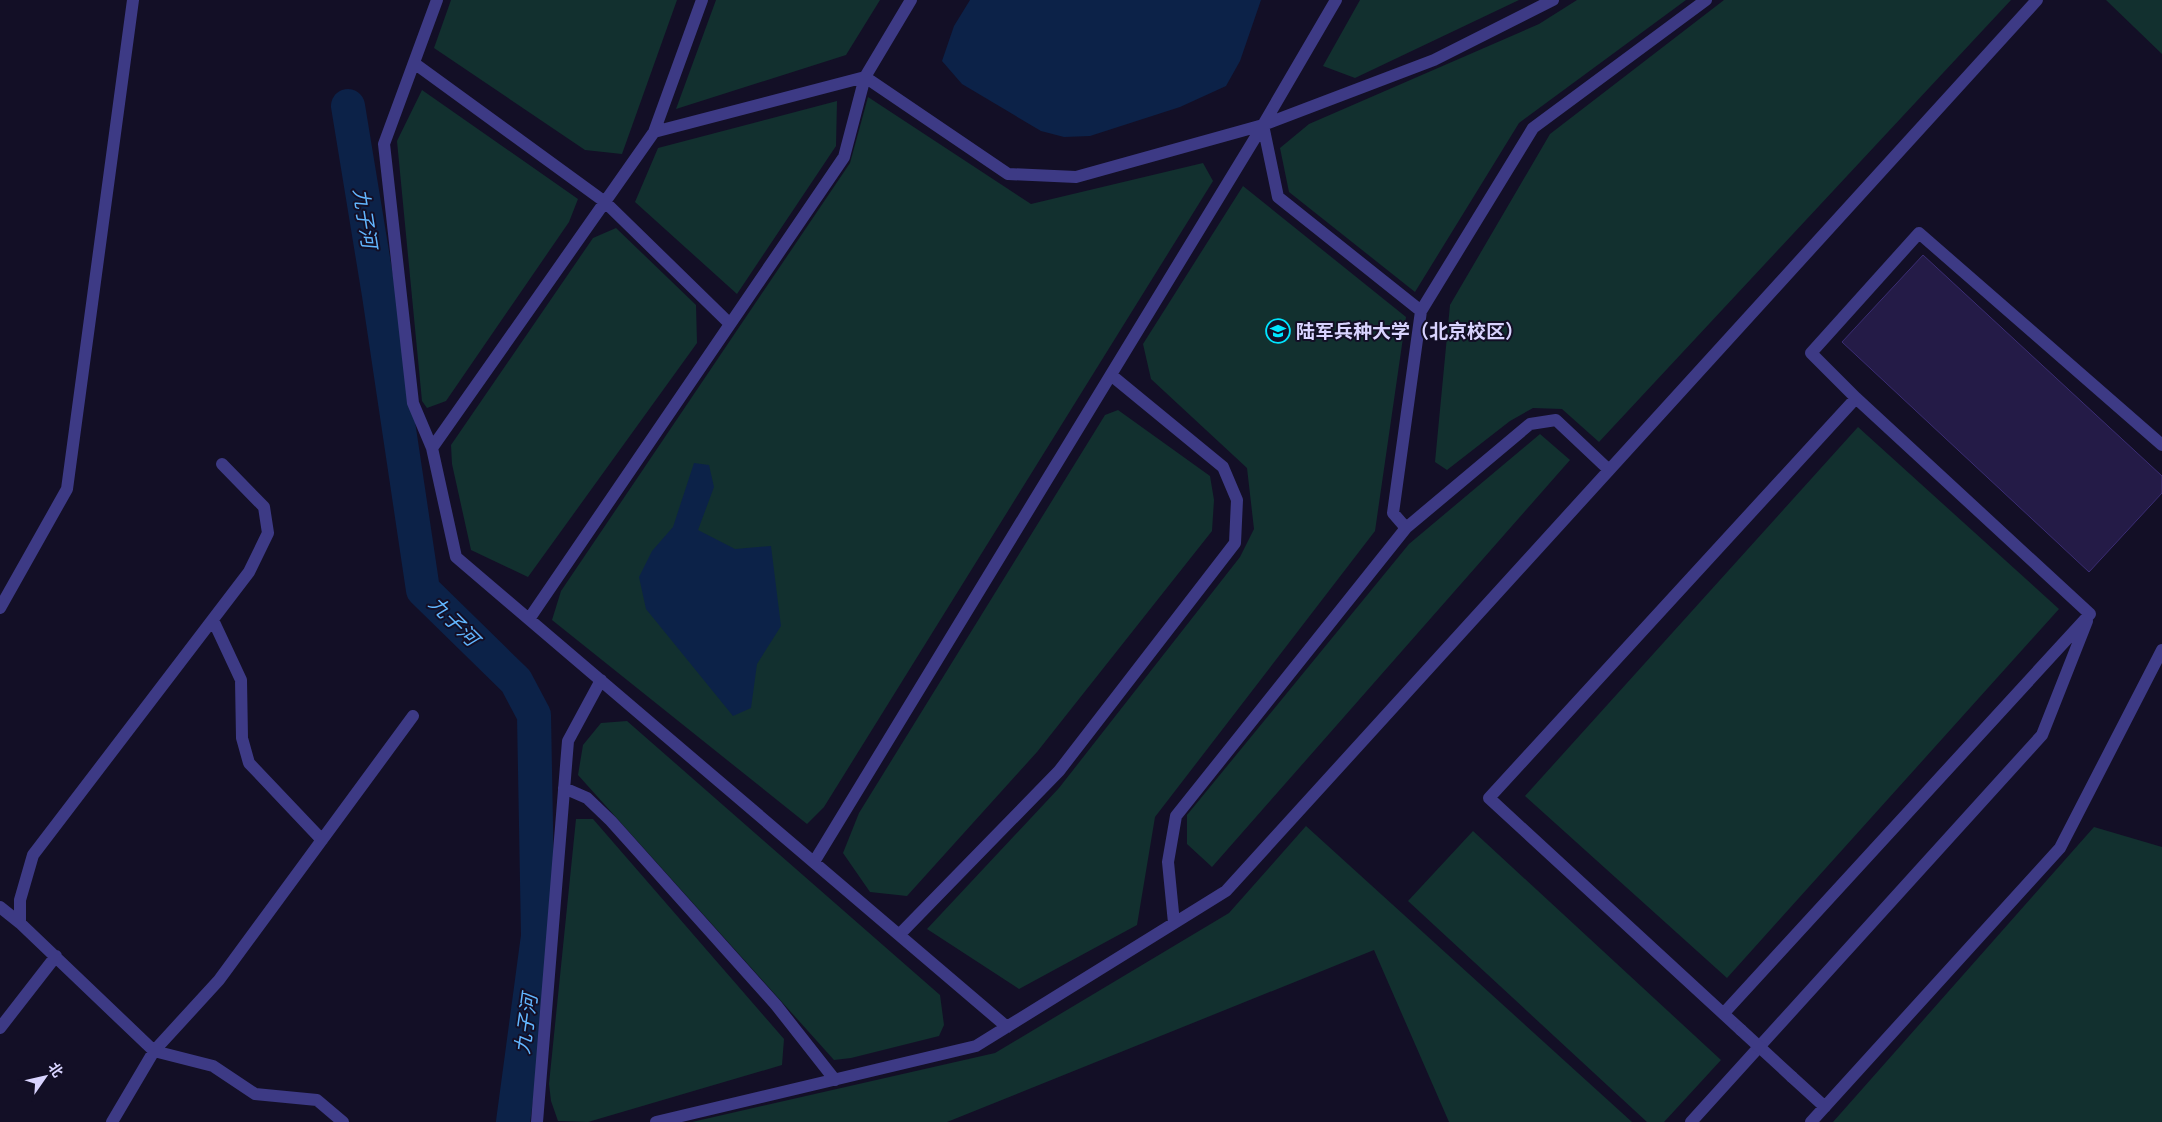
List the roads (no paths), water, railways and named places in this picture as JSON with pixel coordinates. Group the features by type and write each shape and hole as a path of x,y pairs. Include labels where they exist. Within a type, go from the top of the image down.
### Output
{"street":[{"path":"0,608 67,489 133,0"},
{"path":"437,0 384,144 413,403 432,448 456,557 1007,1027"},
{"path":"432,448 654,132 702,0"},
{"path":"529,619 844,157 865,77 911,0"},
{"path":"814,862 1263,125 1336,0"},
{"path":"654,132 865,77 1008,174 1076,177 1263,125 1434,60 1553,0"},
{"path":"1406,528 1393,513 1421,312 1533,128 1706,0"},
{"path":"656,1122 976,1046 1226,891 2037,0"},
{"path":"414,63 605,202 730,324"},
{"path":"1263,125 1278,197 1421,312"},
{"path":"2090,614 1856,398 1811,353 1919,233 2162,445"},
{"path":"899,935 1059,771 1235,543 1236,500 1223,468 1111,375"},
{"path":"1825,1108 1489,798 1856,398"},
{"path":"1174,923 1168,862 1176,816 1406,528 1530,424 1556,420 1609,470"},
{"path":"20,922 20,900 33,855 249,572 268,533 264,507 222,464"},
{"path":"1724,1013 2090,614"},
{"path":"1691,1122 2042,735 2090,614"},
{"path":"213,620 241,680 242,738 250,763 322,840"},
{"path":"1812,1122 2060,848 2162,650"},
{"path":"537,1122 568,741 601,680"},
{"path":"112,1122 154,1051 219,980 413,716"},
{"path":"564,788 587,798 611,821 776,1005 835,1080"},
{"path":"0,907 20,922 154,1051 213,1066 255,1094 317,1100 343,1122"},
{"path":"0,1028 56,956"}],"water":[{"path":"970,0 1261,0 1240,61 1226,86 1180,107 1090,136 1064,137 1041,131 962,84 942,61 954,26"},
{"path":"694,463 709,465 714,487 698,530 735,549 771,546 781,626 757,664 751,708 733,716 646,609 639,577 652,551 673,527"}],"waterway":[{"name":"九子河","path":"348,106 379,295 423,590 516,681 534,715 538,936 513,1122"}],"place":[{"name":"陆军兵种大学（北京校区）","path":"1278,331"}]}
